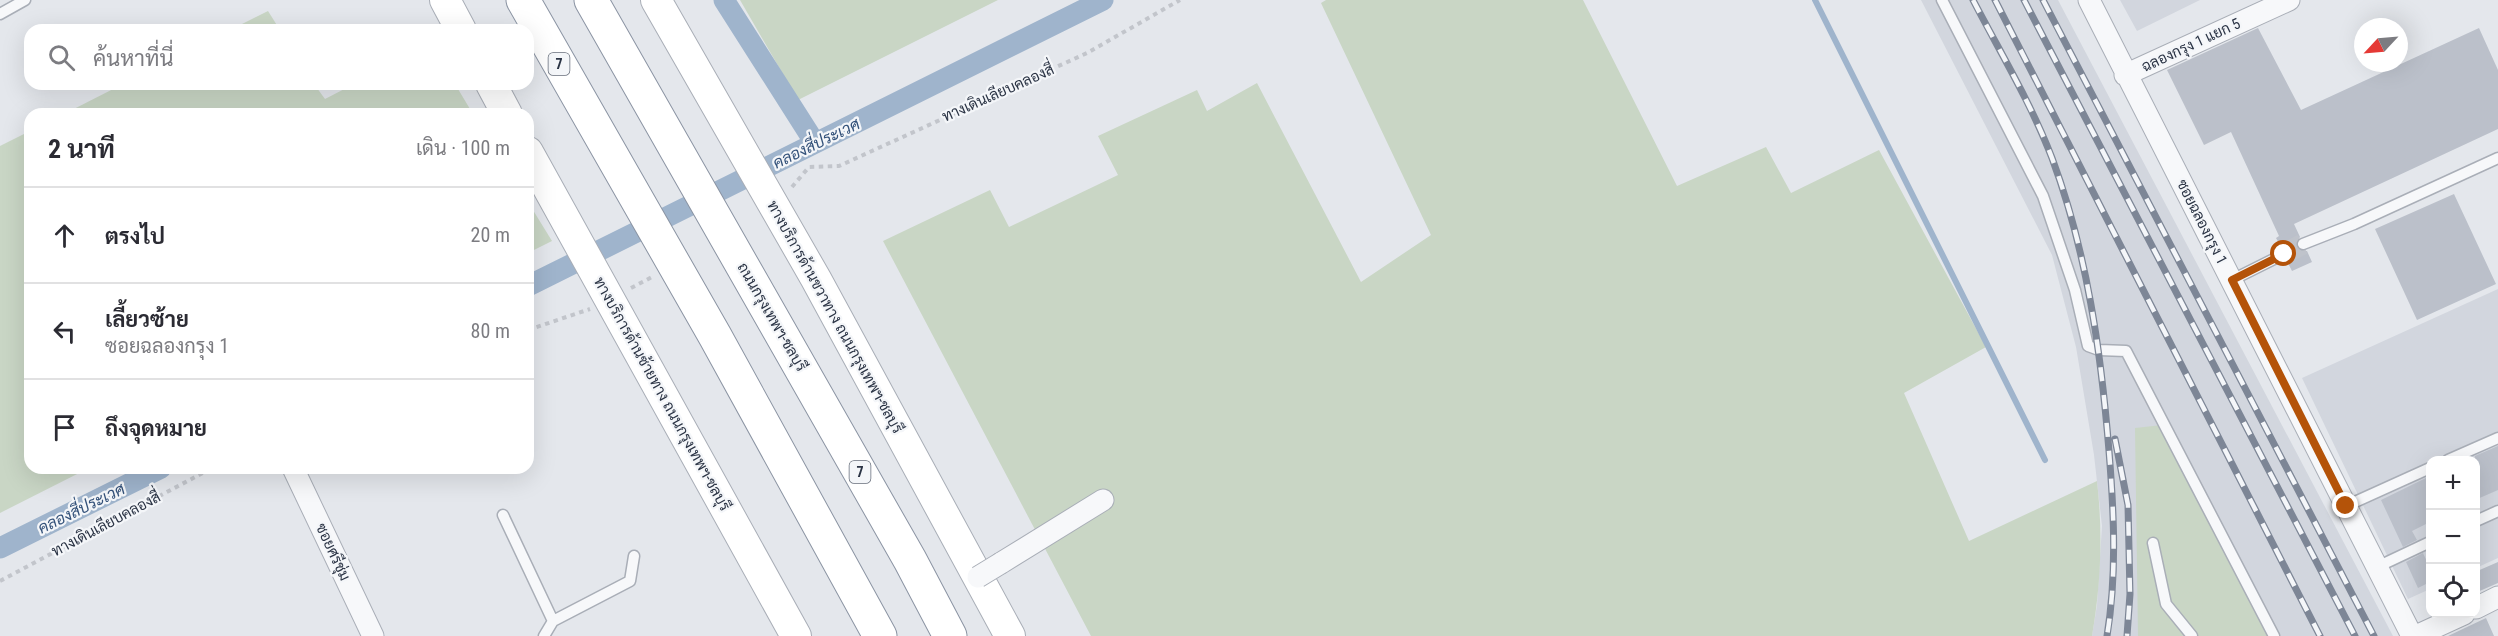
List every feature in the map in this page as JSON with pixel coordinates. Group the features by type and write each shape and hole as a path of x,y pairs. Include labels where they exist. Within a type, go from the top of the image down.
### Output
{"highway":[{"name":"7","path":"523,0 715,336 880,636"},
{"name":"ถนนกรุงเทพฯ-ชลบุรี","path":"591,0 910,560 950,636"}],"main road":[{"path":"445,0 458,24"},
{"name":"ทางบริการด้านขวาทาง ถนนกรุงเทพฯ-ชลบุรี","path":"656,0 816,279 990,570 1010,636"},
{"path":"494,90 504,108"},
{"name":"ทางบริการด้านซ้ายทาง ถนนกรุงเทพฯ-ชลบุรี","path":"534,162 796,636"}],"street":[{"name":"ซอยฉลองกรุง 1","path":"2089,0 2414,636"},
{"name":"ฉลองกรุง 1 แยก 5","path":"2126,75 2289,0"},
{"name":"ซอยศรีชุ่ม","path":"296,474 373,636"},
{"path":"990,570 1103,500"},
{"path":"2480,606 2498,597"},
{"path":"2414,636 2455,618"}],"lane":[{"path":"0,14 25,0"},
{"path":"1942,0 2043,196 2075,290 2088,346 2099,350 2126,351 2274,636"},
{"path":"2303,244 2354,224 2498,158"},
{"path":"2232,280 2284,254"},
{"path":"2457,456 2498,438"},
{"path":"2346,506 2426,470"},
{"path":"2480,519 2498,511"},
{"path":"503,515 553,621"},
{"path":"2153,543 2166,604 2192,636"},
{"path":"2377,567 2426,544"},
{"path":"544,636 553,621 630,581 634,556"}],"path":[{"name":"ทางเดินเลียบคลองสี่","path":"809,167 839,166 1087,53 1180,0"},
{"path":"534,328 591,308"},
{"name":"ทางเดินเลียบคลองสี่","path":"0,581 201,474"}],"shaded area":[{"path":"1921,0 2058,0 2393,636 2092,636 2097,605 2102,526 2094,455 2076,347 2052,255"},
{"path":"2120,0 2200,0 2137,31"},
{"path":"2498,289 2498,558 2480,566 2480,456 2426,456 2426,591 2408,599 2302,378"}],"green space":[{"path":"740,0 998,0 798,100"},
{"path":"1326,0 1583,0 1677,186 1766,147 1791,193 1879,150 1986,347 1904,393 1969,541 2097,481 2100,558 2092,636 1091,636 883,241 990,190 1009,227 1118,175 1098,136 1197,90 1207,111 1257,83 1361,282 1431,235 1321,3"},
{"path":"268,11 276,24 242,24"},
{"path":"111,90 318,90 325,99 342,90 459,90 469,108 76,108"},
{"path":"24,134 24,474 77,474 0,513 0,146"},
{"path":"534,212 552,241 534,250"},
{"path":"2162,425 2271,636 2138,636 2135,428"}],"building":[{"path":"2258,28 2301,110 2383,72 2408,72 2408,61 2479,28 2498,70 2498,129 2294,224 2300,237 2296,242 2296,247 2301,251 2307,251 2312,262 2292,271 2287,261 2291,251 2288,247 2281,247 2276,238 2279,236 2231,132 2204,145 2167,70"},
{"path":"2454,194 2496,284 2417,320 2375,229"},
{"path":"2498,446 2498,490 2480,498 2480,456 2475,456"},
{"path":"2426,478 2426,524 2412,531 2417,540 2403,547 2381,500"},
{"path":"2423,553 2426,559 2426,584 2418,588 2406,562"},
{"path":"2498,562 2498,583 2480,591 2480,570"},
{"path":"2486,618 2494,636 2448,636"}],"waterway":[{"path":"724,0 815,143"},
{"name":"คลองสี่ประเวศ","path":"534,283 1103,0"},
{"path":"1815,0 2045,460"},
{"name":"คลองสี่ประเวศ","path":"0,548 149,474"}],"tunnel":[{"path":"2284,254 2303,244"}],"railway":[{"path":"1973,0 2025,98 2052,158 2075,230 2091,303 2102,377 2111,474 2113,567 2107,636"},
{"path":"1995,0 2320,636"},
{"path":"2024,0 2355,636"},
{"path":"2043,0 2374,636"},
{"path":"2115,439 2128,505 2130,594 2127,636"}],"route":[{"path":"2284,254 2232,280 2346,506"}]}
